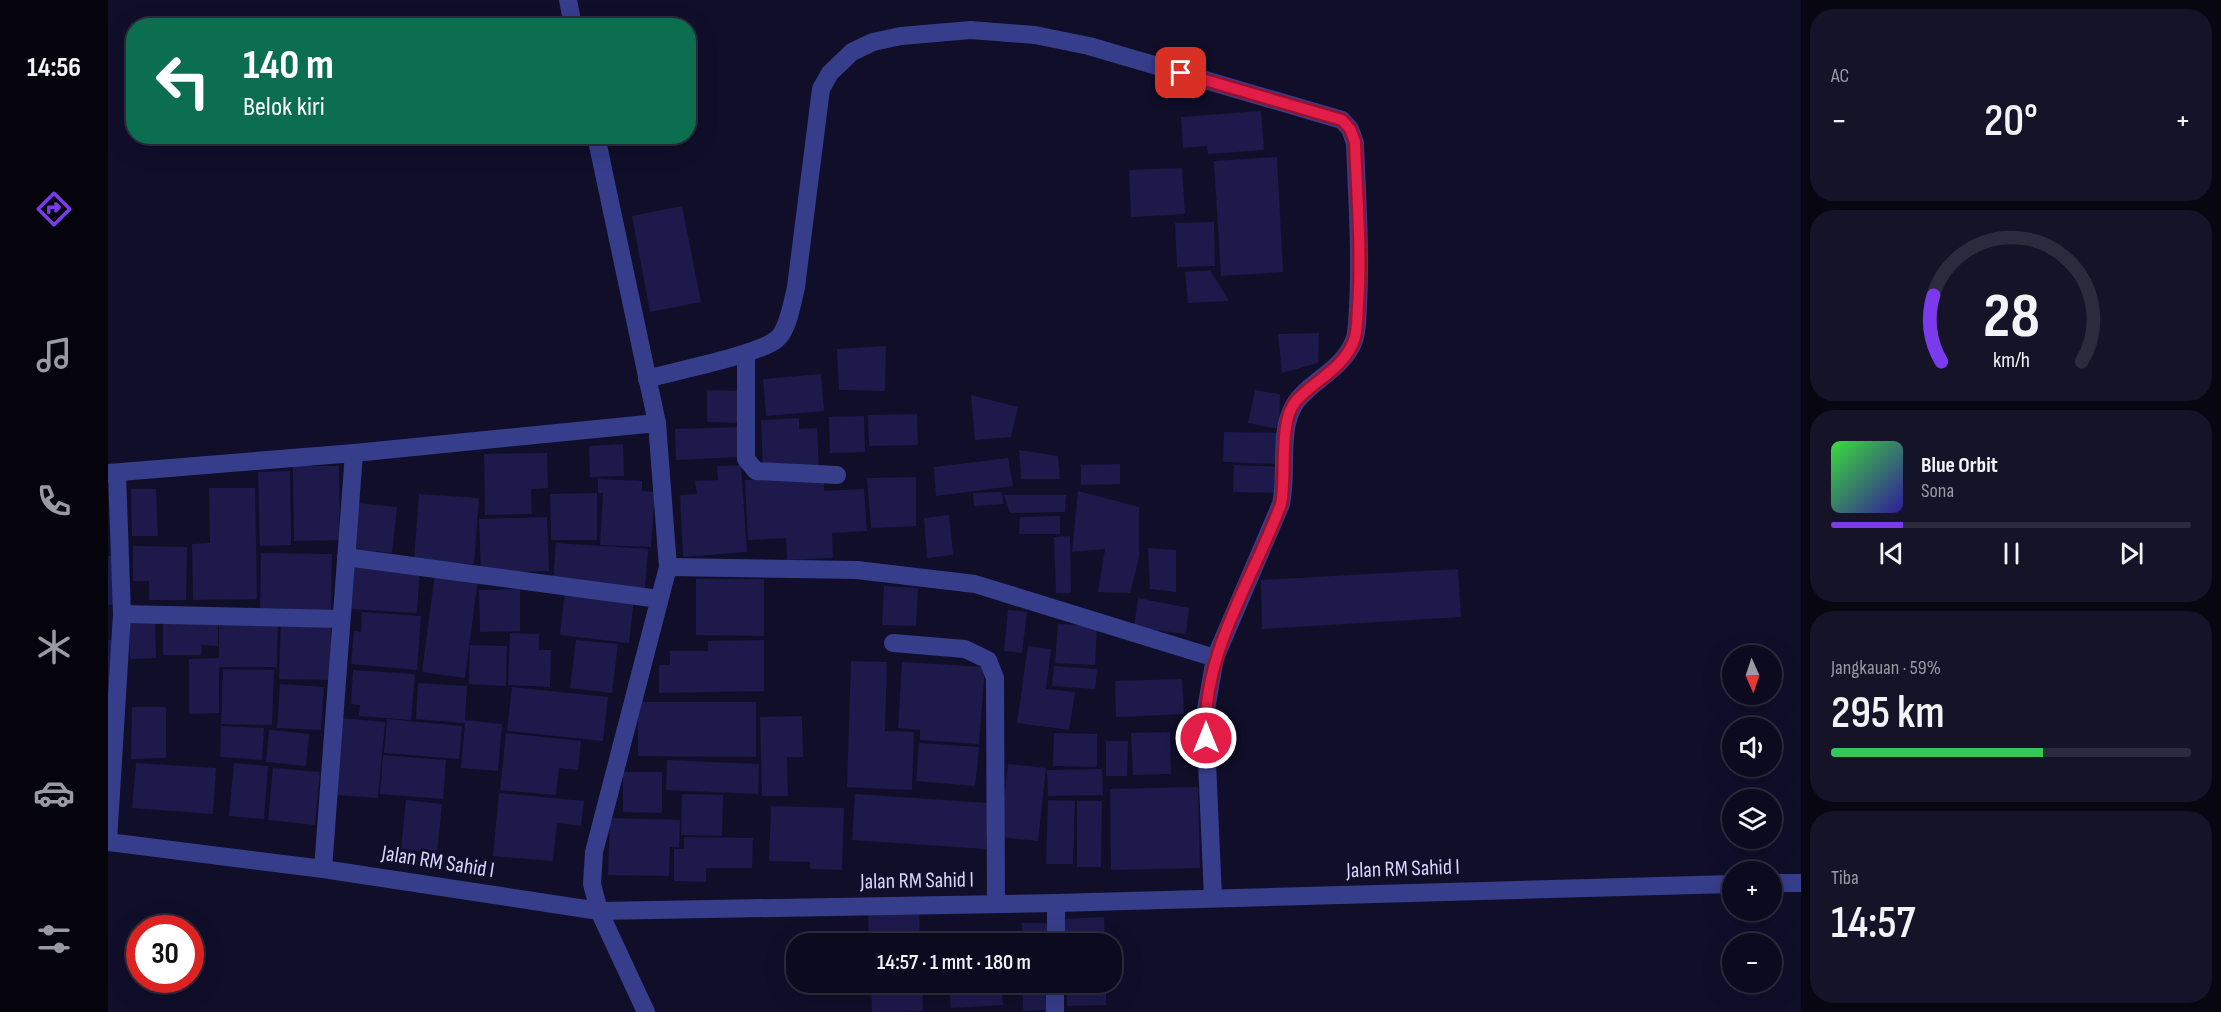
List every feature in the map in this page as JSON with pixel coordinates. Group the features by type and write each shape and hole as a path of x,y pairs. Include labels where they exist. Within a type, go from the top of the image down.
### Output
{"street":[{"path":"568,0 571,18"},
{"path":"647,379 746,353 778,339 791,312 821,89 830,73 852,52 873,42 901,36 971,30 1035,35 1089,46 1342,120 1350,129 1355,142 1360,274 1354,342 1330,373 1296,402 1288,415 1285,484 1281,504 1215,658 1205,715 1213,898"},
{"path":"599,144 657,423 668,567 594,852 592,884 599,911 646,1012"},
{"path":"746,353 746,459 749,466 756,471 837,475"},
{"path":"108,842 122,614 112,473 354,453 657,423"},
{"path":"323,868 354,453"},
{"path":"346,557 659,599"},
{"path":"668,567 857,570 975,584 1215,658"},
{"path":"122,614 341,619"},
{"path":"893,643 965,649 988,660 995,678 996,904"},
{"name":"Jalan RM Sahid I","path":"108,842 323,868 599,911 1056,903 1722,884"},
{"path":"1782,883 1801,883"},
{"path":"1056,903 1056,933"},
{"path":"1055,993 1055,1012"}],"building":[{"path":"1261,111 1264,150 1208,154 1207,146 1183,148 1181,117"},
{"path":"1277,157 1283,272 1221,276 1214,161"},
{"path":"1182,168 1185,214 1131,217 1129,170"},
{"path":"682,206 701,302 650,312 632,216"},
{"path":"1214,222 1215,266 1177,267 1175,223"},
{"path":"1210,270 1229,301 1188,303 1185,272"},
{"path":"1319,333 1318,363 1282,373 1278,334"},
{"path":"886,346 885,391 839,390 837,349"},
{"path":"821,374 824,411 766,416 763,379"},
{"path":"707,390 740,391 739,423 707,422"},
{"path":"1255,390 1280,394 1279,429 1248,423"},
{"path":"971,395 1018,407 1011,437 975,440"},
{"path":"917,414 918,445 869,446 868,415"},
{"path":"864,416 865,452 830,453 829,417"},
{"path":"799,418 799,429 817,428 819,468 763,470 761,420"},
{"path":"739,427 741,457 676,460 675,429"},
{"path":"1224,432 1280,433 1279,464 1223,462"},
{"path":"623,444 624,476 590,477 589,446"},
{"path":"1019,450 1058,456 1060,479 1021,479"},
{"path":"547,453 548,488 531,489 532,514 485,515 484,454"},
{"path":"1008,458 1013,486 936,496 934,467"},
{"path":"1120,464 1120,484 1081,485 1081,465"},
{"path":"741,465 747,552 683,557 680,495 697,494 695,481 718,480 717,466"},
{"path":"1234,465 1282,467 1281,493 1233,492"},
{"path":"293,466 339,466 340,540 294,541"},
{"path":"290,471 291,545 260,546 258,472"},
{"path":"824,476 824,491 864,489 867,531 832,533 833,558 787,560 786,538 748,540 745,480"},
{"path":"916,477 916,526 871,528 867,478"},
{"path":"598,479 642,481 642,491 655,492 651,547 600,545 603,493 598,493"},
{"path":"209,488 255,488 257,599 193,600 192,544 210,543"},
{"path":"131,489 156,489 158,536 132,536"},
{"path":"1078,491 1139,507 1139,557 1130,593 1098,592 1105,549 1072,552"},
{"path":"1002,492 1003,504 974,506 973,493"},
{"path":"597,493 597,540 551,540 550,494"},
{"path":"419,494 479,498 474,564 414,560"},
{"path":"1004,495 1066,495 1065,512 1010,513"},
{"path":"357,503 397,507 392,553 352,549"},
{"path":"949,515 953,555 927,558 924,518"},
{"path":"1060,516 1060,534 1019,534 1020,517"},
{"path":"547,517 549,571 481,573 479,519"},
{"path":"1070,536 1071,593 1056,593 1054,537"},
{"path":"556,543 648,549 645,588 553,581"},
{"path":"133,546 187,547 186,600 149,600 149,581 133,581"},
{"path":"1148,548 1176,550 1176,592 1150,589"},
{"path":"261,553 332,554 331,611 260,609"},
{"path":"108,556 115,556 116,604 108,605"},
{"path":"353,564 420,568 417,613 349,609"},
{"path":"1458,569 1461,617 1262,629 1261,580"},
{"path":"435,573 478,579 465,678 422,672"},
{"path":"696,579 764,579 764,636 696,635"},
{"path":"884,586 918,588 916,626 882,625"},
{"path":"520,589 520,631 480,632 479,590"},
{"path":"565,592 634,599 629,643 560,635"},
{"path":"1138,598 1189,608 1186,634 1134,627"},
{"path":"1008,610 1027,612 1022,653 1004,651"},
{"path":"362,612 421,616 417,670 351,664 354,631 361,632"},
{"path":"163,616 218,617 218,646 202,645 201,655 163,655"},
{"path":"219,618 278,618 277,667 219,667 219,713 189,714 189,659 219,658"},
{"path":"155,619 156,658 130,659 129,620"},
{"path":"281,619 331,620 330,680 279,679"},
{"path":"1058,624 1097,626 1095,665 1055,663"},
{"path":"510,633 539,634 539,650 551,650 550,687 508,685"},
{"path":"108,640 112,640 108,696"},
{"path":"576,640 618,644 612,693 570,688"},
{"path":"764,640 764,691 659,693 659,665 670,665 670,651 708,651 708,641"},
{"path":"470,645 507,646 506,686 469,684"},
{"path":"1028,646 1051,649 1046,689 1075,692 1069,730 1017,723"},
{"path":"851,661 887,662 885,731 914,732 912,790 847,787"},
{"path":"902,662 985,667 979,744 920,740 920,730 898,728"},
{"path":"1054,666 1097,669 1095,689 1052,686"},
{"path":"223,669 274,670 272,725 221,724"},
{"path":"353,670 415,674 411,720 359,716 360,705 351,704"},
{"path":"1182,679 1184,714 1116,717 1115,681"},
{"path":"418,683 467,686 465,720 502,724 498,771 461,768 465,723 416,719"},
{"path":"280,684 324,687 321,730 277,728"},
{"path":"512,687 608,697 603,741 507,731"},
{"path":"638,702 756,702 756,757 638,756"},
{"path":"132,707 166,707 166,758 131,759"},
{"path":"802,716 803,757 787,757 788,796 762,796 760,717"},
{"path":"342,718 385,722 378,798 335,795"},
{"path":"387,719 462,726 459,759 384,753"},
{"path":"221,726 264,728 262,760 220,757"},
{"path":"269,730 309,734 306,766 266,762"},
{"path":"1170,732 1171,774 1133,775 1131,733"},
{"path":"506,733 581,741 578,770 559,768 556,795 500,790"},
{"path":"1054,733 1097,734 1097,767 1053,766"},
{"path":"1106,741 1128,741 1127,776 1106,776"},
{"path":"919,743 979,747 975,786 916,781"},
{"path":"383,755 446,760 443,799 380,794"},
{"path":"667,760 759,764 758,794 666,790"},
{"path":"136,763 216,768 213,814 132,808"},
{"path":"234,763 268,766 264,819 229,816"},
{"path":"1008,764 1046,768 1038,841 1000,837"},
{"path":"273,768 320,772 315,825 268,820"},
{"path":"1102,769 1103,795 1048,796 1047,770"},
{"path":"623,772 662,772 662,813 623,812"},
{"path":"1198,787 1200,868 1111,870 1110,789"},
{"path":"499,793 584,801 581,826 557,823 553,861 493,856"},
{"path":"682,794 723,795 722,836 681,835"},
{"path":"855,794 989,803 986,849 852,840"},
{"path":"406,800 442,804 437,853 401,849"},
{"path":"1048,800 1075,801 1073,864 1046,864"},
{"path":"1077,801 1102,801 1101,867 1077,867"},
{"path":"771,806 844,808 842,870 810,869 810,862 769,861"},
{"path":"610,818 680,820 679,847 670,847 669,876 608,875"},
{"path":"684,837 753,838 752,868 706,868 706,882 674,881 674,849 684,849"},
{"path":"919,912 920,933 869,933 868,914"},
{"path":"1104,917 1105,933 1065,933 1064,919"},
{"path":"1022,923 1051,923 1051,933 1022,933"},
{"path":"871,993 922,993 923,1011 872,1012"},
{"path":"950,993 1002,993 1003,1005 951,1008"},
{"path":"1022,993 1052,993 1052,1010 1023,1011"},
{"path":"1066,993 1106,993 1106,1005 1067,1006"}],"route":[{"path":"1181,73 1342,120 1350,129 1355,142 1360,274 1354,342 1343,359 1296,402 1288,415 1285,484 1281,504 1269,538 1215,658 1205,715 1206,738"}]}
